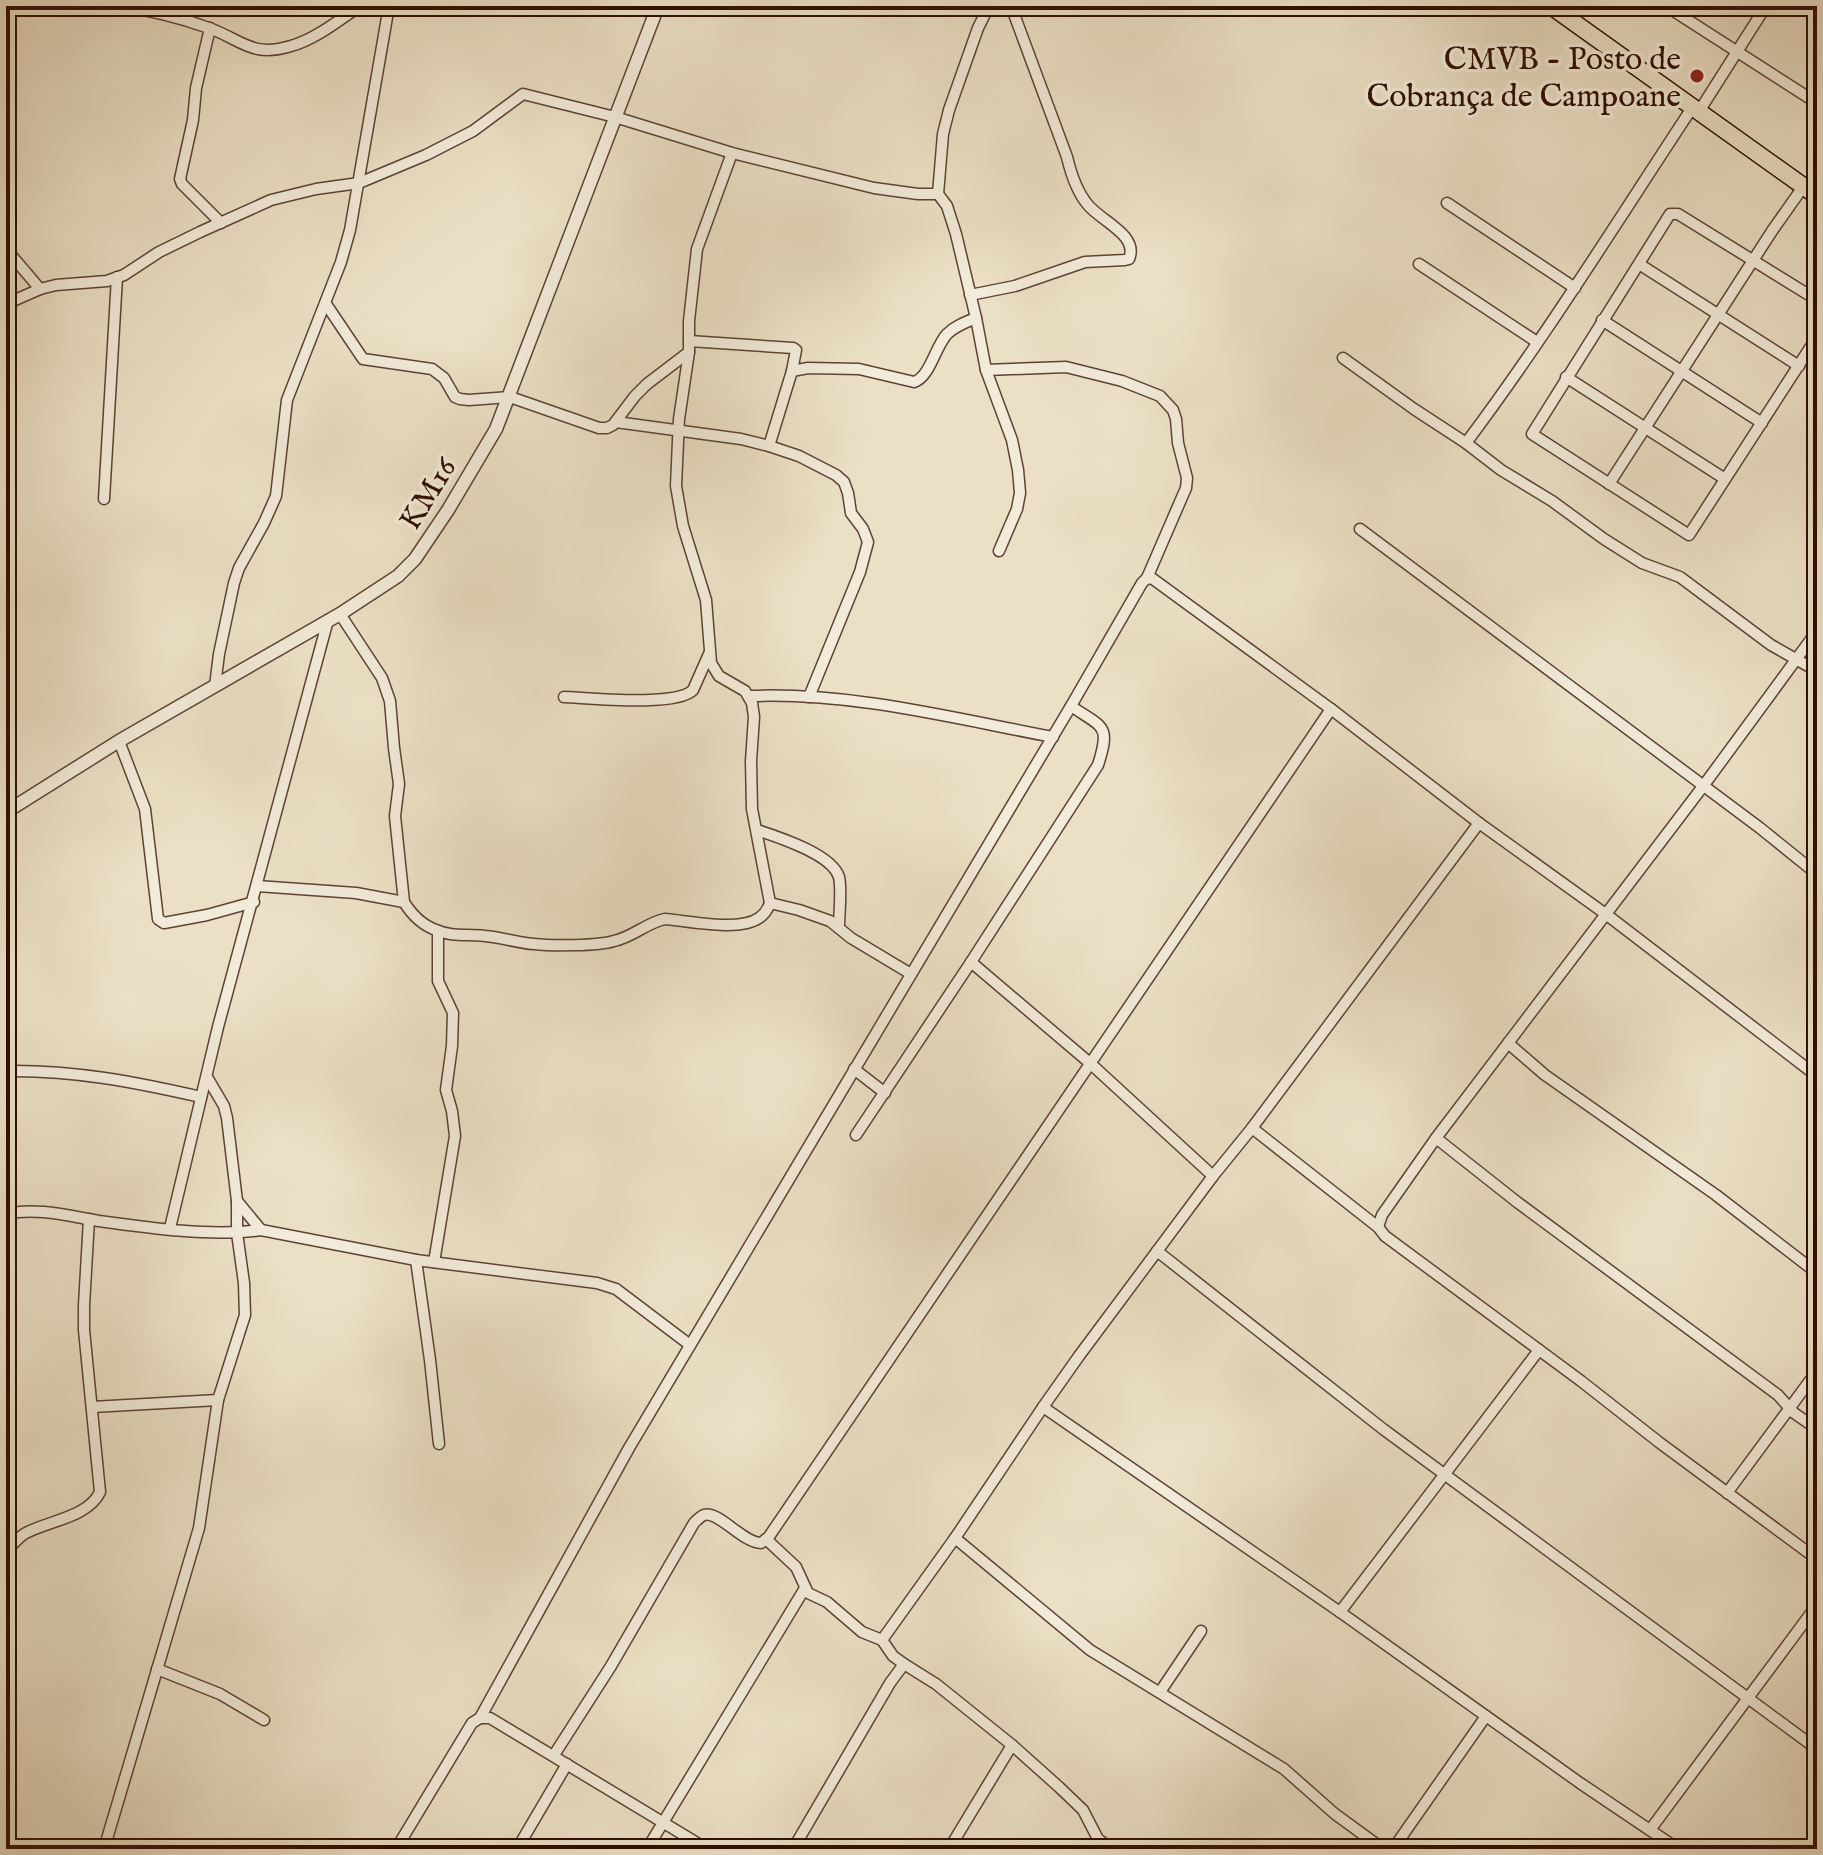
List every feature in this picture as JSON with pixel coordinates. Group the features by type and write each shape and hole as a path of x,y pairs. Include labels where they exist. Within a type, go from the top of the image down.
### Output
{"main road":[{"path":"1551,6 1810,192"}],"street":[{"path":"119,6 138,8 210,28 246,47 265,50 290,47 305,41 360,6"},
{"path":"215,686 234,583 276,496 287,400 326,304 350,230 389,6"},
{"name":"KM16","path":"8,808 334,617 398,576 415,559 496,429 658,6"},
{"path":"991,6 978,28 949,110 943,134 938,194 947,206 956,234 986,370 1012,440 1020,493 1017,509 999,551"},
{"path":"970,295 1015,286 1085,262 1129,259 1132,253 1130,244 1121,232 1088,205 1072,176 1011,6"},
{"path":"1666,6 1817,103"},
{"path":"1466,443 1501,397 1737,51 1763,7"},
{"path":"210,28 180,179 221,223"},
{"path":"6,304 56,285 92,284 124,275 159,252 271,200 359,183 473,131 527,93 732,153 874,188 938,194"},
{"path":"334,617 377,670 390,701 399,784 395,816 404,902 420,922 445,934 496,937 531,944 611,943 653,921 747,923 763,915 770,903 752,809 754,717 750,696 723,680 711,663 706,600 676,497 678,431 697,249 732,153"},
{"path":"1609,484 1753,261 1810,192"},
{"path":"1447,203 1575,288"},
{"path":"1817,300 1674,213 1670,214 1532,434 1689,535 1817,337"},
{"path":"6,249 40,289"},
{"path":"1419,264 1537,342"},
{"path":"1639,264 1799,366"},
{"path":"104,499 117,277"},
{"path":"326,304 363,359 432,369 444,378 455,397 460,399 510,397 599,428 607,428 616,422 635,396 689,346 793,348 796,353 792,371 769,446"},
{"path":"792,371 808,368 859,369 918,381 949,332 976,318"},
{"path":"1602,320 1762,423"},
{"path":"1343,358 1501,470 1642,563 1680,577 1771,645 1817,671"},
{"path":"396,1849 472,1723 480,1718 591,1514 1147,578 1187,484 1176,419 1167,401 1160,396 1122,381 1066,367 986,370"},
{"path":"1566,377 1725,479"},
{"path":"616,422 741,439 769,446 799,456 844,482 851,513 868,542 860,572 809,697"},
{"path":"1360,529 1704,785 1817,874"},
{"path":"1147,578 1153,579 1331,709 1817,1076"},
{"path":"170,1228 218,1027 334,617"},
{"path":"1378,1227 1382,1215 1436,1138 1607,915 1817,631"},
{"path":"564,697 663,701 683,697 693,690 710,652"},
{"path":"750,696 788,695 881,705 1053,737"},
{"path":"856,1135 1098,765 1106,740 1103,730 1071,706"},
{"path":"554,1755 694,1523 709,1514 750,1542 756,1544 766,1539 1331,709"},
{"path":"119,741 145,809 158,919 164,923 193,918 254,902"},
{"path":"882,1640 1043,1407 1479,823"},
{"path":"757,830 806,848 837,872 839,928"},
{"path":"257,886 356,893 404,902"},
{"path":"770,903 820,917 911,974"},
{"path":"434,1262 455,1136 446,1090 453,1013 438,981 438,931"},
{"path":"971,962 1091,1064 1213,1176"},
{"path":"1508,1043 1545,1075 1716,1195 1817,1273"},
{"path":"854,1069 885,1093"},
{"path":"6,1071 128,1081 201,1097"},
{"path":"104,1849 199,1528 218,1400 245,1315 237,1201 226,1111 207,1077"},
{"path":"1252,1128 1378,1227 1385,1236 1817,1559"},
{"path":"1436,1138 1517,1202 1778,1395 1794,1413 1817,1429"},
{"path":"237,1201 261,1230"},
{"path":"6,1214 30,1211 237,1233 261,1230 416,1260 607,1285 690,1345"},
{"path":"7,1550 24,1535 59,1522 86,1507 97,1498 101,1488 84,1318 89,1219"},
{"path":"1157,1251 1383,1429 1817,1749"},
{"path":"416,1260 439,1444"},
{"path":"1340,1612 1539,1350"},
{"path":"1727,1493 1817,1371"},
{"path":"92,1407 218,1400"},
{"path":"1043,1407 1678,1849"},
{"path":"955,1538 1090,1650 1284,1769 1335,1814 1383,1849"},
{"path":"766,1539 796,1567 805,1588 812,1595 827,1602 862,1632 882,1640 893,1656 936,1684 1012,1745 1083,1810 1098,1839 1112,1849"},
{"path":"647,1849 805,1588"},
{"path":"1650,1830 1817,1605"},
{"path":"1160,1692 1201,1631"},
{"path":"793,1849 904,1664"},
{"path":"157,1669 220,1694 264,1720"},
{"path":"1393,1849 1486,1716"},
{"path":"480,1718 490,1718 707,1849"},
{"path":"949,1849 1012,1745"},
{"path":"517,1849 567,1764"},
{"path":"1092,1849 1098,1839"}],"place":[{"name":"CMVB - Posto de Cobrança de Campoane","path":"1697,76"}]}
